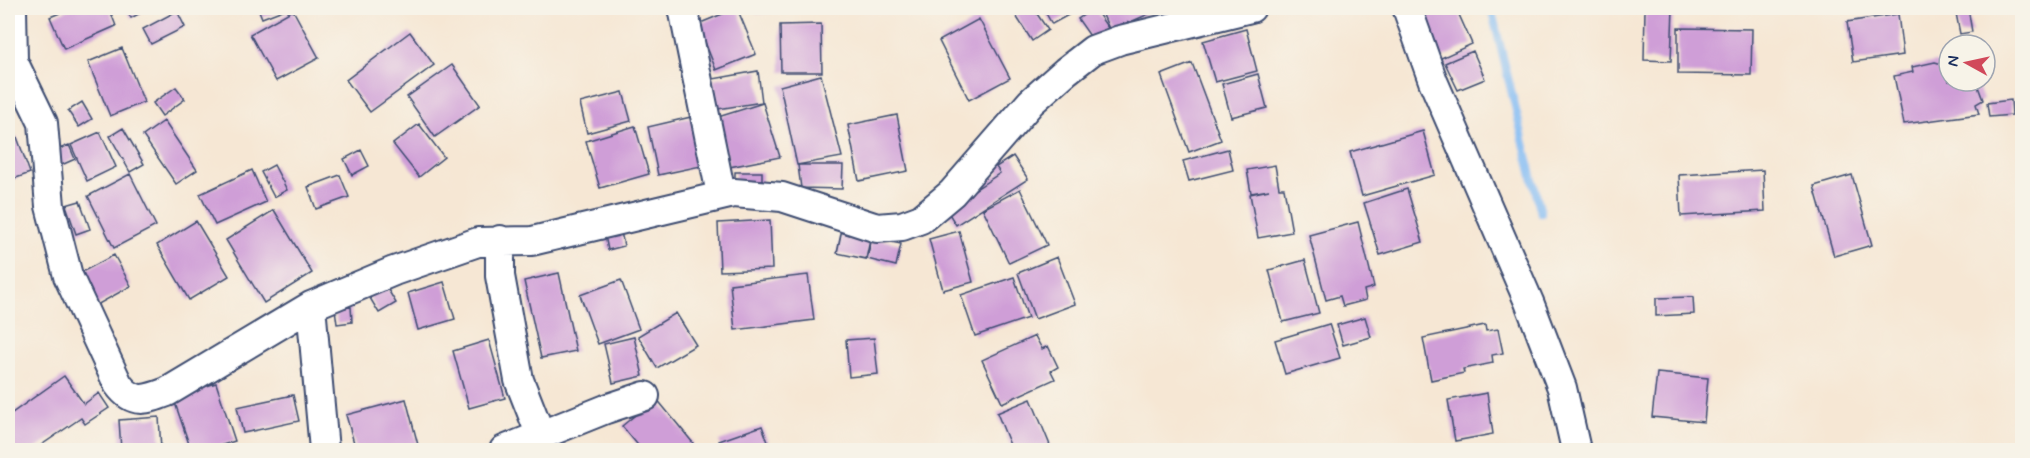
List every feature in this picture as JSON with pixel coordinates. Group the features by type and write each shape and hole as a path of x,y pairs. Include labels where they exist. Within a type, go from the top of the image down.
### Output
{"street":[{"path":"12,8 13,61 43,123 50,206 68,276 118,384 125,394 143,399 167,392 311,306 394,272 478,242 532,241 721,194 734,193 782,197 877,228 902,226 921,219 952,193 1032,102 1066,70 1093,50 1120,40 1251,8"},
{"path":"683,8 721,194"},
{"path":"1407,8 1432,81 1529,302 1562,388 1576,450"},
{"path":"500,240 500,276 519,380 541,436"},
{"path":"311,306 324,450"},
{"path":"504,450 645,396"}],"building":[{"path":"72,8 109,8 116,26 64,49 50,17"},
{"path":"125,8 150,8 131,18"},
{"path":"258,8 288,8 262,18"},
{"path":"737,8 756,54 716,70 698,24"},
{"path":"755,8 793,8 793,10 756,14"},
{"path":"1011,8 1033,8 1048,30 1032,41"},
{"path":"1043,8 1081,8 1052,24"},
{"path":"1094,8 1108,28 1092,39 1078,19"},
{"path":"1100,8 1159,8 1160,9 1110,31"},
{"path":"1425,8 1456,8 1472,44 1437,60 1416,11"},
{"path":"1645,8 1673,8 1671,61 1644,60"},
{"path":"1955,8 1968,8 1972,32 1960,33"},
{"path":"293,10 319,58 276,81 250,34"},
{"path":"177,11 185,27 151,44 143,29"},
{"path":"1898,14 1903,55 1853,62 1847,22"},
{"path":"979,19 1010,78 969,100 939,41"},
{"path":"821,24 822,72 781,72 780,25"},
{"path":"1678,28 1752,29 1751,75 1678,74"},
{"path":"1246,29 1257,71 1215,82 1203,41"},
{"path":"410,32 434,65 370,112 346,80"},
{"path":"122,48 144,102 110,116 88,62"},
{"path":"1473,51 1485,79 1458,90 1445,63"},
{"path":"1192,63 1221,140 1189,152 1161,75"},
{"path":"1937,63 1937,93 1980,93 1983,100 1976,104 1979,114 1904,124 1894,76 1913,72 1912,67"},
{"path":"452,65 480,105 435,137 407,97"},
{"path":"758,71 762,102 718,109 713,79"},
{"path":"1258,74 1267,108 1231,117 1222,84"},
{"path":"821,75 842,157 797,165 780,86"},
{"path":"176,87 185,99 162,116 153,103"},
{"path":"623,92 631,121 587,133 580,103"},
{"path":"2011,100 2012,115 1989,117 1987,103"},
{"path":"82,102 92,119 79,127 68,111"},
{"path":"763,103 780,157 729,167 718,117"},
{"path":"897,115 908,171 859,181 848,125"},
{"path":"691,117 701,166 658,175 648,127"},
{"path":"164,121 197,170 176,184 143,136"},
{"path":"419,124 444,157 419,177 393,144"},
{"path":"635,126 649,174 600,188 586,141"},
{"path":"123,128 144,164 130,172 110,136"},
{"path":"1423,131 1435,175 1362,196 1350,152"},
{"path":"100,132 116,167 87,181 71,145"},
{"path":"17,137 30,173 8,181 8,140"},
{"path":"69,145 75,159 57,167 50,153"},
{"path":"1228,149 1233,170 1189,181 1183,161"},
{"path":"361,150 369,166 352,175 344,159"},
{"path":"1013,156 1028,179 956,225 946,209 1000,173 996,167"},
{"path":"274,165 287,190 274,197 261,172"},
{"path":"798,165 843,165 842,189 801,188"},
{"path":"1275,165 1279,188 1284,188 1292,232 1258,238 1250,194 1269,190 1251,193 1247,170"},
{"path":"252,170 266,202 215,225 200,194"},
{"path":"1763,170 1765,211 1681,216 1679,175"},
{"path":"735,172 762,172 762,186 735,186"},
{"path":"130,174 156,226 114,248 88,196"},
{"path":"340,175 349,197 316,209 308,187"},
{"path":"1852,175 1872,245 1834,256 1814,186"},
{"path":"1020,189 1047,245 1009,263 983,209"},
{"path":"1407,189 1423,242 1380,255 1364,203"},
{"path":"80,201 90,229 76,234 66,205"},
{"path":"274,210 312,273 264,303 226,240"},
{"path":"770,220 772,269 720,271 718,223"},
{"path":"196,221 229,276 189,300 157,245"},
{"path":"1358,222 1374,287 1364,290 1366,300 1343,306 1340,296 1326,300 1309,235"},
{"path":"620,227 624,246 608,250 604,231"},
{"path":"842,229 871,235 866,259 837,253"},
{"path":"959,231 973,282 943,290 929,239"},
{"path":"872,238 901,244 896,266 867,259"},
{"path":"114,255 131,286 95,306 78,274"},
{"path":"1057,257 1075,304 1035,319 1018,273"},
{"path":"1305,260 1319,313 1283,322 1269,270"},
{"path":"559,273 576,351 541,358 524,281"},
{"path":"808,275 814,320 735,330 730,284"},
{"path":"1014,277 1028,318 975,336 961,295"},
{"path":"621,280 639,329 598,344 580,295"},
{"path":"444,282 455,319 418,330 408,293"},
{"path":"384,283 396,303 379,313 367,293"},
{"path":"1693,297 1694,314 1656,316 1656,298"},
{"path":"351,307 352,322 337,324 335,309"},
{"path":"676,313 696,345 657,368 638,336"},
{"path":"1365,317 1371,337 1343,345 1337,325"},
{"path":"1329,324 1340,358 1285,374 1275,340"},
{"path":"1485,325 1486,331 1498,329 1503,353 1492,355 1493,363 1463,369 1464,373 1431,380 1423,338"},
{"path":"1035,336 1042,349 1048,346 1058,367 1051,371 1055,379 1002,403 982,360"},
{"path":"634,337 643,376 613,383 604,344"},
{"path":"874,338 878,374 849,377 846,340"},
{"path":"489,340 505,398 469,408 453,351"},
{"path":"1657,373 1708,378 1704,422 1652,417"},
{"path":"64,376 84,404 99,393 109,408 85,424 81,418 34,450 16,450 8,439 8,416"},
{"path":"216,383 235,441 207,450 191,450 173,397"},
{"path":"1487,393 1493,434 1455,441 1448,400"},
{"path":"293,395 299,421 243,433 237,407"},
{"path":"656,398 693,443 684,450 642,450 622,426"},
{"path":"406,399 418,445 399,450 356,450 346,415"},
{"path":"1031,399 1052,450 1012,450 997,413"},
{"path":"159,417 161,450 121,450 119,420"},
{"path":"762,426 771,450 722,450 719,441"}],"waterway":[{"path":"1491,8 1541,213"}]}
